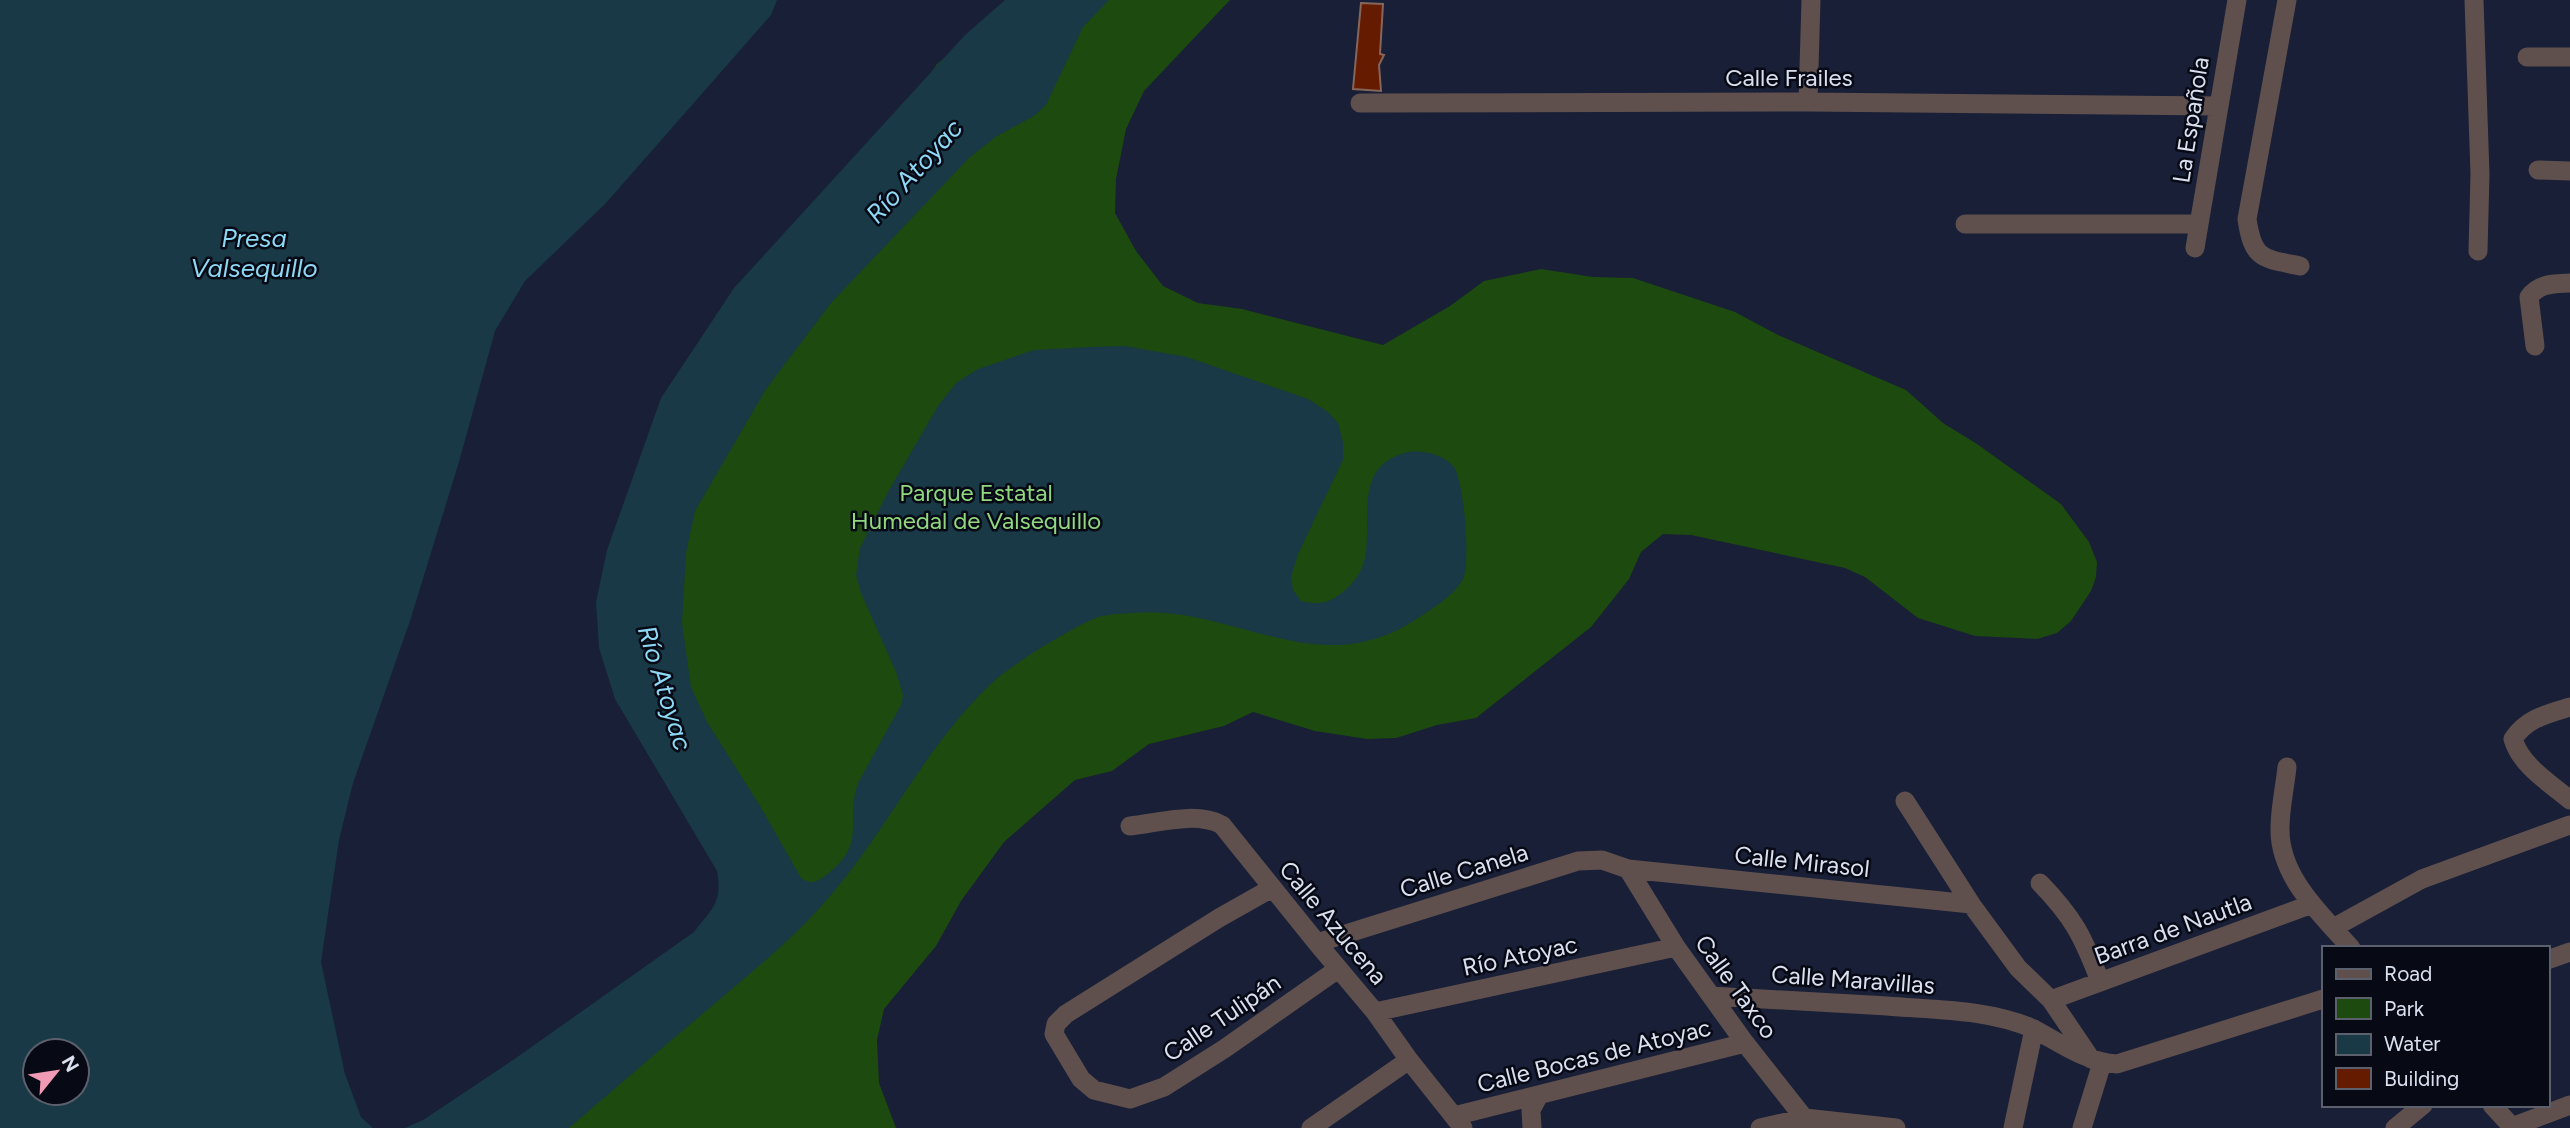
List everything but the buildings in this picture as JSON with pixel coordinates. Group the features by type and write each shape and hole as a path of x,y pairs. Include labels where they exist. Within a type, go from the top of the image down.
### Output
{"street":[{"path":"1808,102 1811,0"},
{"name":"La Española","path":"2195,248 2236,0"},
{"path":"2287,0 2247,219 2251,245 2265,259 2300,265"},
{"path":"2474,0 2480,174 2478,251"},
{"path":"2527,57 2570,57"},
{"name":"Calle Frailes","path":"1360,103 1808,102 2218,106"},
{"path":"2538,170 2570,171"},
{"path":"1965,224 2199,224"},
{"path":"2535,346 2529,297 2535,289 2550,284 2570,283"},
{"path":"2570,707 2532,720 2521,727 2514,739 2517,751 2528,764 2570,800"},
{"path":"2287,767 2280,829 2283,853 2292,876 2312,904 2349,946"},
{"path":"1905,801 1971,904 2018,968 2051,1000 2096,1061 2117,1064 2322,999"},
{"name":"Calle Azucena","path":"1130,826 1200,818 1212,819 1222,825 1375,1012 1409,1060 1459,1122"},
{"path":"2333,928 2422,878 2570,824"},
{"name":"Calle Canela","path":"1317,943 1578,861 1602,860 1628,869"},
{"name":"Calle Mirasol","path":"1628,869 1971,904"},
{"name":"Calle Taxco","path":"1628,869 1675,947 1745,1044 1809,1123"},
{"path":"2040,883 2064,908 2082,935 2101,981"},
{"name":"Calle Tulipán","path":"1272,888 1066,1014 1056,1024 1054,1034 1081,1079 1094,1090 1130,1099 1164,1087 1224,1049 1338,969"},
{"name":"Barra de Nautla","path":"2051,1000 2312,904"},
{"name":"Río Atoyac","path":"1375,1012 1675,947"},
{"path":"2549,959 2570,952"},
{"name":"Calle Maravillas","path":"1711,996 1991,1015 2014,1020 2096,1061"},
{"path":"2013,1128 2034,1029"},
{"name":"Calle Bocas de Atoyac","path":"1459,1122 1539,1095 1745,1044"},
{"path":"1311,1128 1409,1060"},
{"path":"2082,1128 2096,1061"},
{"path":"1532,1128 1531,1110 1539,1095"},
{"path":"2494,1107 2512,1128 2570,1105"},
{"path":"2395,1128 2421,1107"},
{"path":"1760,1128 1809,1123 1896,1128"}],"green space":[{"name":"Parque Estatal Humedal de Valsequillo","path":"1015,0 1230,0 1144,91 1126,129 1116,179 1115,213 1136,251 1163,286 1198,303 1242,309 1383,345 1450,306 1484,281 1541,269 1593,277 1633,278 1735,312 1778,335 1906,390 1943,423 2061,504 2089,542 2097,562 2091,591 2071,621 2057,633 2037,639 1975,636 1918,618 1865,577 1845,568 1691,535 1663,534 1641,552 1629,579 1591,627 1476,718 1437,725 1396,738 1367,739 1315,731 1253,712 1224,726 1149,744 1112,771 1075,780 1004,842 961,901 936,946 884,1009 877,1040 879,1083 896,1128 484,1128 746,888 610,594 790,279 937,64"}],"water":[{"name":"Presa Valsequillo","path":"0,0 777,0 771,15 606,203 525,281 495,331 459,462 410,621 353,783 339,840 321,962 345,1074 361,1117 373,1128 0,1128"},
{"path":"1005,0 1109,0 1083,27 1046,105 1034,116 997,136 969,158 831,303 766,389 695,511 686,553 682,623 691,687 707,722 801,878 811,882 819,880 847,853 853,832 854,797 858,783 901,705 903,695 896,672 861,593 856,575 860,548 888,492 938,406 956,383 978,369 1034,350 1125,346 1187,357 1308,399 1328,412 1338,423 1343,442 1343,460 1298,554 1291,577 1293,590 1301,601 1328,601 1343,592 1356,579 1364,562 1369,490 1373,477 1392,458 1410,452 1429,453 1449,461 1458,476 1466,541 1463,579 1449,596 1418,618 1381,637 1345,644 1310,644 1168,613 1112,614 1081,625 1026,657 991,684 948,732 855,865 809,920 765,961 569,1128 405,1128 423,1120 513,1060 694,932 714,904 718,890 717,871 615,699 599,648 596,602 607,550 661,398 734,288 965,35"}]}
